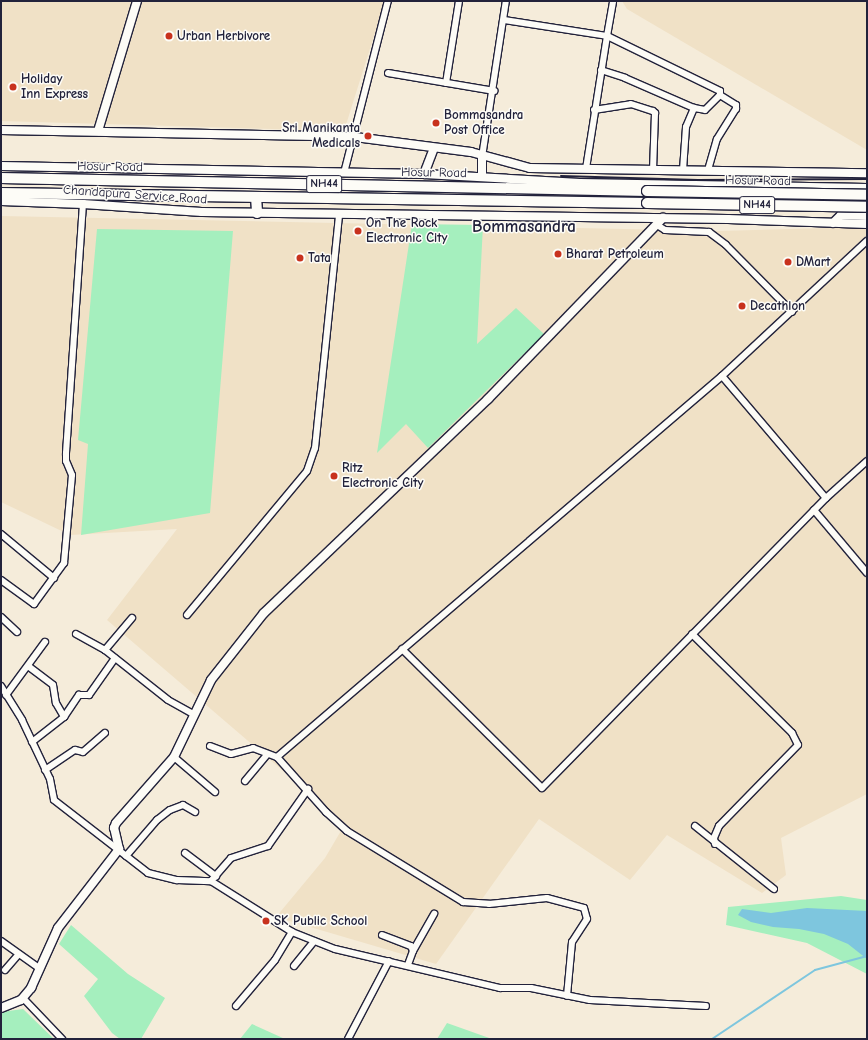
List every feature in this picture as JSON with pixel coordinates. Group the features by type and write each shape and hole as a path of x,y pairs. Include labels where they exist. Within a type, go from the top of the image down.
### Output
{"highway":[{"name":"Hosur Road","path":"1,178 867,195"},
{"name":"Hosur Road","path":"1,192 867,207"},
{"path":"256,197 262,213"}],"street":[{"path":"98,131 137,1"},
{"path":"344,173 356,137 388,1"},
{"path":"446,83 459,1"},
{"path":"482,177 482,157 494,91 506,1"},
{"path":"586,168 594,110 607,36 611,1"},
{"path":"504,20 607,36 720,91 720,95 736,105 736,109 717,139 708,170"},
{"path":"601,70 625,78 694,108 705,110 720,95"},
{"path":"388,73 494,91"},
{"path":"594,110 631,104 653,111 655,113 653,169"},
{"path":"683,170 686,127 694,108"},
{"path":"1,130 356,137 471,152 482,157 530,168 867,173"},
{"path":"424,174 434,148"},
{"path":"1,166 424,174 529,180 867,188"},
{"path":"529,180 530,168"},
{"path":"849,216 851,188"},
{"name":"Chandapura Service Road","path":"1,201 262,213 663,218 867,224"},
{"path":"1,580 34,604 64,563 72,475 66,461 66,453 83,204"},
{"path":"187,615 307,472 316,448 340,215"},
{"path":"833,223 841,215 867,216"},
{"path":"119,849 114,828 116,823 174,757 193,714 211,680 264,613 488,399 663,218"},
{"path":"657,225 665,230 710,232 726,245 792,312"},
{"path":"278,757 402,649 722,376 867,241"},
{"path":"722,376 826,498"},
{"path":"402,649 542,788 814,510 867,461"},
{"path":"814,510 866,571"},
{"path":"1,534 54,578"},
{"path":"1,617 18,632"},
{"path":"105,650 132,618"},
{"path":"76,634 105,650 168,700 193,714"},
{"path":"692,634 792,733 798,744 719,826 714,838 714,844"},
{"path":"6,695 45,642"},
{"path":"32,742 64,717 78,695 89,694 115,658"},
{"path":"28,666 53,685 56,703 64,717"},
{"path":"1,686 32,742 45,770 54,800 148,873 176,880 211,881 292,932 335,949 408,965 500,988 532,988 590,1000 706,1006"},
{"path":"45,770 75,750 83,752 105,733"},
{"path":"210,746 231,754 253,748 278,757 308,789 326,812 347,831 463,902 489,904 547,898 584,908 587,919 572,942 567,996"},
{"path":"245,781 268,754"},
{"path":"174,757 215,792"},
{"path":"211,881 231,858 268,846 308,789"},
{"path":"126,856 157,820 170,810 183,805 195,812"},
{"path":"695,826 714,844 774,889"},
{"path":"1,1008 23,998 31,988 58,928 119,849"},
{"path":"185,853 216,876"},
{"path":"408,965 413,950 434,914"},
{"path":"236,1006 275,960 292,932"},
{"path":"382,935 411,946 413,950"},
{"path":"1,941 39,968"},
{"path":"294,966 314,941"},
{"path":"6,970 18,954"},
{"path":"348,1039 389,961"},
{"path":"23,998 62,1039"}],"shaded area":[{"path":"1,1 385,1 344,131 1,121"},
{"path":"622,1 867,1 867,150 627,9"},
{"path":"1,216 718,231 867,227 867,794 781,838 786,875 762,893 667,835 630,880 539,819 436,964 276,917 325,858 345,824 107,620 177,529 70,535 1,502"}],"green space":[{"path":"412,224 483,225 477,344 516,308 544,334 428,448 406,424 377,453"},
{"path":"97,229 233,231 210,513 81,535 88,444 78,440"},
{"path":"841,896 867,900 867,974 807,943 726,925 728,907"},
{"path":"71,925 128,974 165,998 141,1039 120,1039 112,1033 84,996 98,979 59,944"},
{"path":"23,1009 54,1039 1,1039 1,1012"},
{"path":"447,1023 492,1039 437,1039"},
{"path":"252,1024 285,1039 240,1039"}],"water":[{"path":"807,908 867,911 867,959 848,944 824,934 799,929 773,927 751,922 738,915 742,909 771,913"}],"waterway":[{"path":"712,1039 815,970 867,956"}],"railway":[{"path":"561,176 698,180 867,179"}],"place":[{"name":"Urban Herbivore","path":"169,36"},
{"name":"Holiday Inn Express","path":"13,87"},
{"name":"Bommasandra Post Office","path":"436,123"},
{"name":"Sri Manikanta Medicals","path":"368,136"},
{"name":"On The Rock Electronic City","path":"358,231"},
{"name":"Bharat Petroleum","path":"558,254"},
{"name":"Tata","path":"300,258"},
{"name":"DMart","path":"788,262"},
{"name":"Decathlon","path":"742,306"},
{"name":"Ritz Electronic City","path":"334,476"},
{"name":"SK Public School","path":"266,921"}],"district":[{"name":"Bommasandra","path":"524,227"}]}
